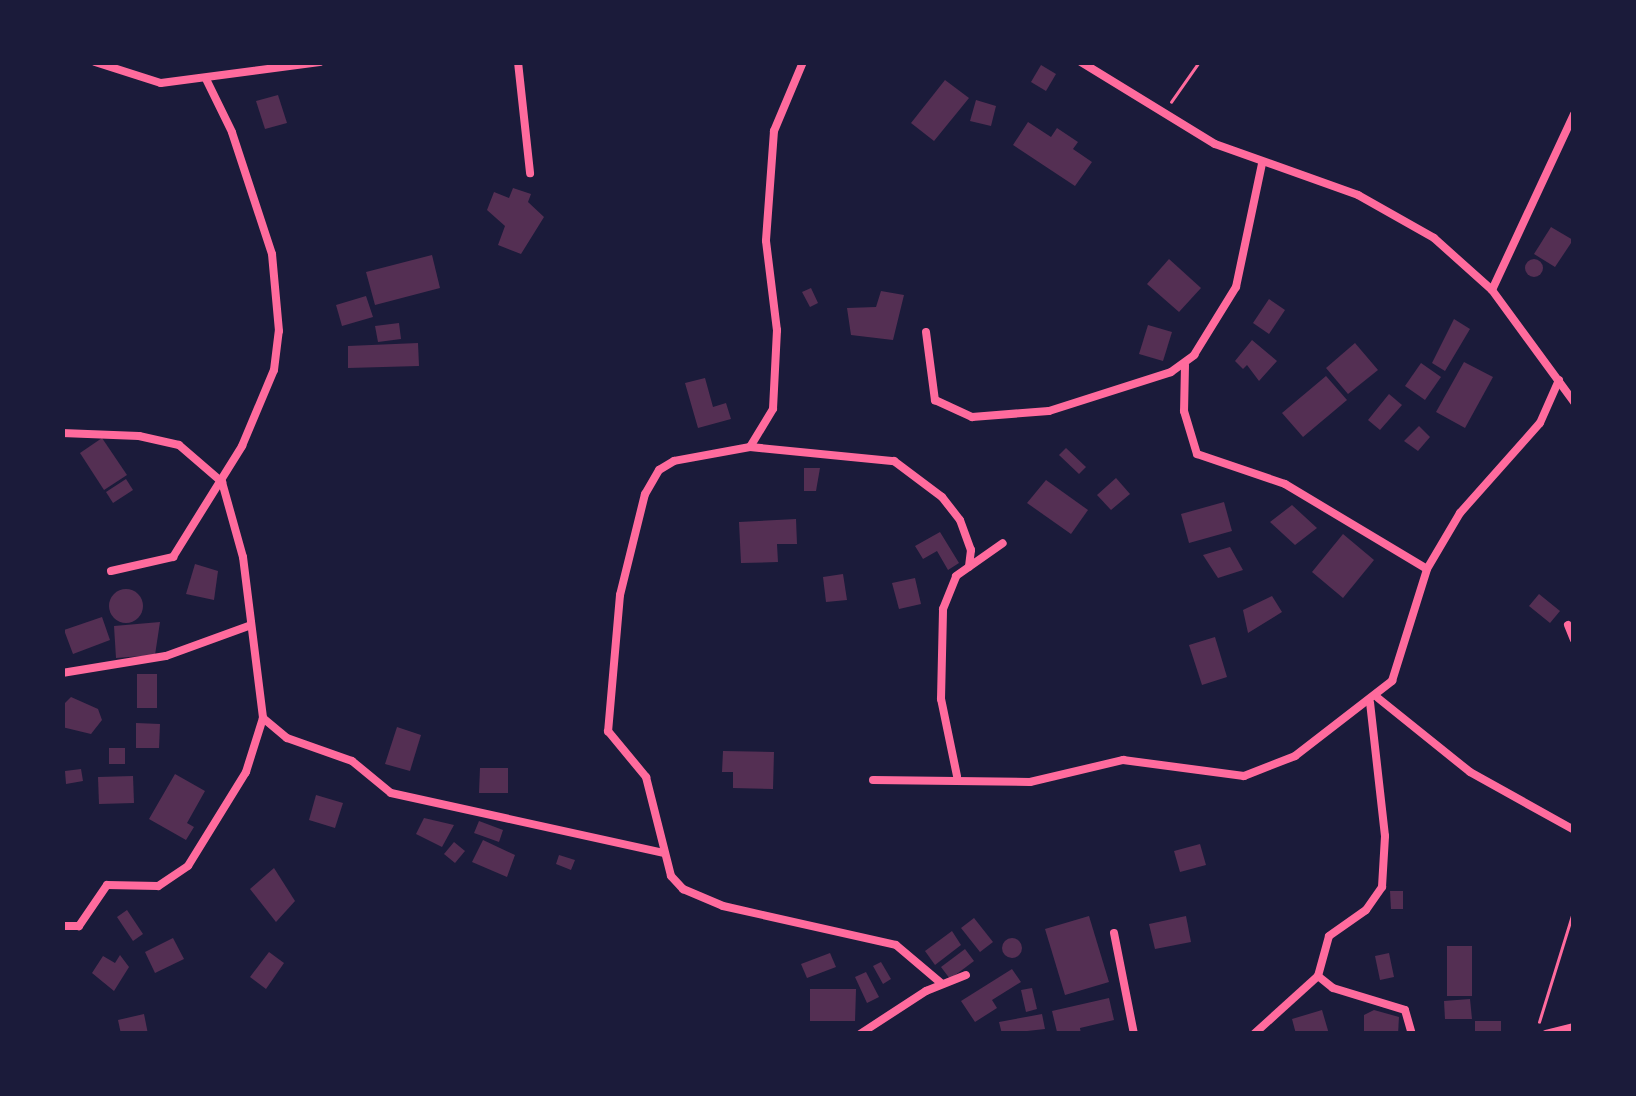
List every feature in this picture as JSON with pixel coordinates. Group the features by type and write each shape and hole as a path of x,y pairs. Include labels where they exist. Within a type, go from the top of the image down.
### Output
{"street":[{"path":"95,62 141,82 206,79 320,62"},
{"path":"518,62 530,173"},
{"path":"750,447 773,410 778,362 766,242 774,131 803,62"},
{"path":"1081,62 1162,116 1262,164 1397,212 1492,290 1574,402"},
{"path":"111,571 173,556 222,482 262,409 279,330 272,254 232,132 206,79"},
{"path":"1492,290 1574,114"},
{"path":"1262,164 1236,287 1185,365 1184,410 1197,454 1285,484 1427,569"},
{"path":"926,332 936,400 972,418 1048,411 1185,365"},
{"path":"873,780 957,776 1030,782 1123,760 1224,775 1264,772 1374,700 1400,663 1409,610 1427,569 1460,513 1540,423 1558,380"},
{"path":"62,432 139,436 179,445 222,482 243,556 262,718 246,772 188,866 158,886 107,886 79,926 62,926"},
{"path":"940,983 896,945 704,900 671,876 646,777 608,732 620,594 645,494 659,470 750,447 894,461 942,497 960,520 971,550 968,566"},
{"path":"957,776 941,700 943,609 956,576 1003,543"},
{"path":"62,673 166,656 251,624"},
{"path":"1568,625 1574,640"},
{"path":"1374,700 1470,772 1574,830"},
{"path":"1254,1034 1318,976 1329,936 1366,910 1382,886 1385,846 1374,700"},
{"path":"262,718 287,738 352,762 391,793 664,853"},
{"path":"1114,933 1134,1034"},
{"path":"860,1034 940,983 966,975"},
{"path":"1318,976 1334,988 1405,1010 1412,1034"},
{"path":"1546,1034 1574,1027"}],"path":[{"path":"1162,116 1199,62"},
{"path":"1534,1034 1574,910"}],"building":[{"path":"1041,65 1056,74 1046,91 1031,82"},
{"path":"945,80 969,98 934,141 911,123"},
{"path":"278,95 287,123 265,129 256,101"},
{"path":"976,100 996,106 991,126 970,121"},
{"path":"1028,122 1051,137 1057,128 1078,142 1073,149 1092,162 1075,186 1013,145"},
{"path":"513,188 531,194 528,202 544,217 521,254 498,245 505,226 487,210 494,192 509,198"},
{"path":"1551,227 1573,240 1555,267 1534,254"},
{"path":"432,255 440,288 375,305 366,272"},
{"path":"1169,259 1201,288 1179,312 1147,284"},
{"path":"1534,259 1543,268 1534,277 1525,268"},
{"path":"811,288 818,303 810,307 802,292"},
{"path":"881,291 904,295 893,340 851,335 847,308 876,307"},
{"path":"366,296 373,317 342,326 336,305"},
{"path":"1269,299 1285,310 1269,334 1253,323"},
{"path":"1454,319 1470,329 1445,371 1432,363"},
{"path":"399,323 401,339 378,342 375,326"},
{"path":"1148,325 1172,332 1163,361 1139,354"},
{"path":"1252,340 1277,361 1259,381 1247,365 1243,369 1235,361"},
{"path":"418,343 419,366 348,368 348,346"},
{"path":"1355,343 1378,370 1348,394 1326,368"},
{"path":"1464,362 1493,377 1465,428 1436,412"},
{"path":"1421,363 1441,377 1425,400 1405,386"},
{"path":"1326,376 1347,400 1303,437 1282,413"},
{"path":"705,378 713,407 726,403 731,419 698,428 685,383"},
{"path":"1389,394 1402,405 1380,430 1368,420"},
{"path":"1419,426 1430,437 1418,451 1404,441"},
{"path":"102,438 127,475 104,490 80,453"},
{"path":"1066,448 1086,467 1079,474 1059,455"},
{"path":"804,468 820,468 816,491 804,491"},
{"path":"1116,478 1130,494 1111,510 1097,495"},
{"path":"126,479 133,490 113,503 106,492"},
{"path":"1046,480 1088,510 1071,534 1027,503"},
{"path":"1224,502 1232,531 1189,543 1181,514"},
{"path":"1292,505 1317,528 1295,545 1270,522"},
{"path":"796,519 797,544 777,544 778,562 741,563 739,522"},
{"path":"940,532 959,563 948,570 937,551 923,559 915,546"},
{"path":"1343,534 1374,560 1343,598 1312,572"},
{"path":"1230,547 1243,570 1218,578 1203,555"},
{"path":"195,564 218,571 214,600 186,594"},
{"path":"843,574 847,600 826,602 823,577"},
{"path":"915,578 921,604 899,609 892,583"},
{"path":"126,589 138,594 143,606 138,618 126,623 114,618 109,606 114,594"},
{"path":"1539,594 1560,611 1550,623 1529,606"},
{"path":"1272,596 1282,612 1248,633 1243,610"},
{"path":"102,617 110,640 73,654 64,630"},
{"path":"160,622 155,655 116,658 114,626"},
{"path":"1215,637 1227,677 1202,685 1189,645"},
{"path":"137,674 157,674 157,708 137,708"},
{"path":"71,697 98,709 102,720 91,734 62,727 62,706"},
{"path":"136,723 160,724 159,748 136,748"},
{"path":"397,727 421,735 410,771 385,764"},
{"path":"109,748 125,748 125,764 109,764"},
{"path":"723,751 774,752 773,789 733,788 733,772 722,772"},
{"path":"480,768 508,768 508,793 479,793"},
{"path":"81,769 83,781 66,784 65,771"},
{"path":"175,774 205,791 187,823 194,827 186,840 149,819"},
{"path":"133,776 134,803 99,804 98,777"},
{"path":"316,795 343,803 335,828 309,820"},
{"path":"424,818 454,825 442,847 416,834"},
{"path":"479,821 503,830 499,842 474,833"},
{"path":"483,840 515,855 507,877 472,862"},
{"path":"454,842 465,851 455,863 444,854"},
{"path":"1200,844 1206,865 1180,872 1174,851"},
{"path":"559,855 575,860 571,870 556,864"},
{"path":"274,868 295,901 276,922 250,889"},
{"path":"1390,891 1403,891 1403,909 1391,909"},
{"path":"127,910 143,934 133,941 117,917"},
{"path":"1089,916 1109,982 1065,995 1045,929"},
{"path":"1186,916 1191,942 1155,949 1149,924"},
{"path":"974,918 993,942 980,952 961,928"},
{"path":"952,931 961,945 935,965 925,951"},
{"path":"173,938 184,959 155,973 145,952"},
{"path":"1012,938 1022,948 1012,958 1002,948"},
{"path":"1447,946 1472,946 1472,996 1447,996"},
{"path":"965,949 974,961 950,979 941,967"},
{"path":"269,952 284,963 266,989 250,977"},
{"path":"830,953 836,967 807,978 801,964"},
{"path":"1389,953 1394,977 1380,980 1375,956"},
{"path":"120,955 129,967 114,991 92,973 103,956 115,963"},
{"path":"881,962 891,979 883,984 873,966"},
{"path":"1012,969 1021,982 992,1000 997,1008 975,1022 961,1001"},
{"path":"866,972 879,997 867,1003 855,977"},
{"path":"1032,988 1037,1009 1026,1012 1021,990"},
{"path":"810,989 856,989 855,1021 810,1021"},
{"path":"1109,998 1114,1020 1080,1028 1081,1034 1057,1032 1052,1011"},
{"path":"1470,999 1472,1019 1445,1019 1444,1001"},
{"path":"1322,1010 1329,1034 1296,1034 1292,1019"},
{"path":"1374,1010 1399,1017 1398,1034 1364,1034 1364,1015"},
{"path":"144,1014 148,1034 121,1034 118,1020"},
{"path":"1042,1014 1045,1029 1002,1034 999,1022"},
{"path":"1475,1021 1501,1021 1501,1034 1475,1034"}]}
